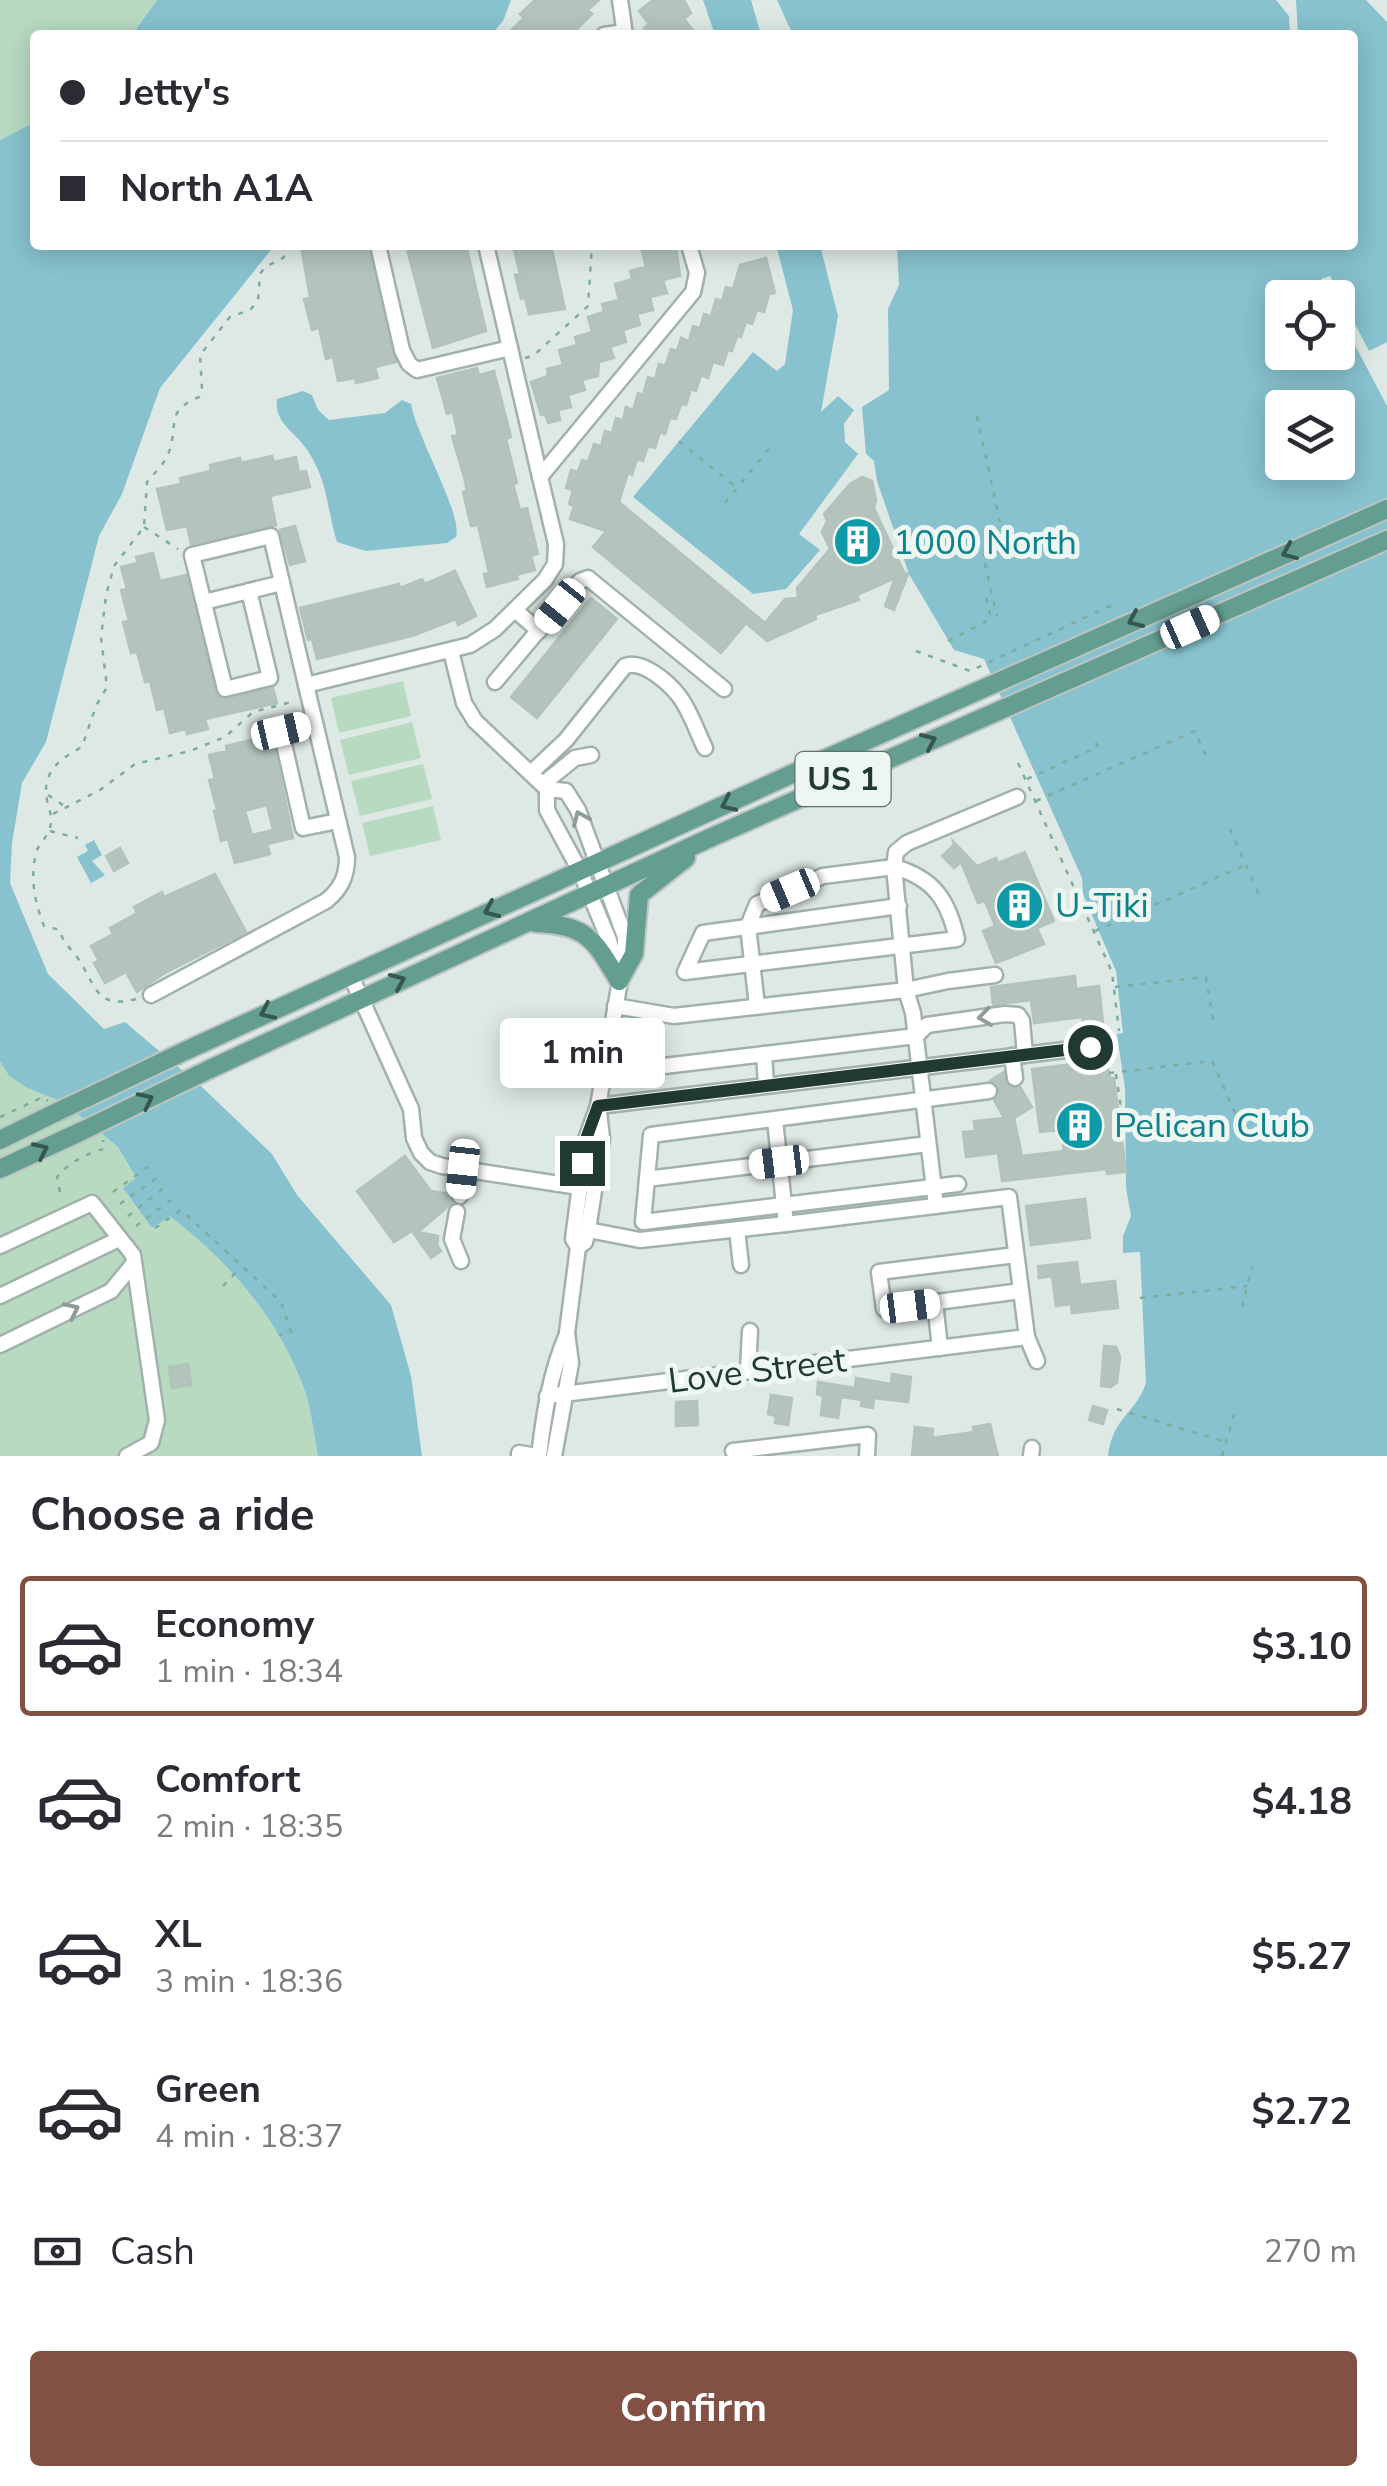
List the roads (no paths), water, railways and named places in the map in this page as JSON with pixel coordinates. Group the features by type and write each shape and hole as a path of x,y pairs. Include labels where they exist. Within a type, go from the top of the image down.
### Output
{"main road":[{"name":"US 1","path":"0,1140 350,974 1387,510"},
{"name":"US 1","path":"0,1169 712,837 1387,540"},
{"path":"620,981 634,954 639,895 712,837"},
{"path":"530,922 563,924 586,933 620,981"}],"street":[{"path":"620,0 624,30"},
{"path":"379,250 402,350 416,370 511,355"},
{"path":"307,689 450,651 487,636 545,580 555,564 556,544 487,250"},
{"path":"540,478 693,292 697,273 690,250"},
{"path":"151,996 334,895 345,878 347,868 338,821 271,536 192,556 226,689 270,678 249,591"},
{"path":"495,682 580,581 592,579 724,690"},
{"path":"204,602 282,583"},
{"path":"515,610 539,631"},
{"path":"450,651 468,712 545,786 566,791 572,800 598,863 598,891 620,981 579,1187 572,1239 578,1246 567,1333 571,1363 554,1456"},
{"path":"532,772 566,740 631,662 640,664 680,696 705,748"},
{"path":"315,723 281,731 304,828 338,821"},
{"path":"545,786 575,758 591,755"},
{"path":"545,786 547,810 580,870 598,891"},
{"path":"936,1206 916,1036 906,990 894,867 896,852 906,843 1017,797"},
{"path":"758,1006 753,964 748,926 757,904 823,876 894,867 930,881 941,894 957,940 903,946 753,964 686,972 703,932 748,926 898,906"},
{"path":"350,974 411,1108 414,1138 430,1162 579,1187"},
{"path":"615,1006 674,1016 906,990 995,975"},
{"path":"639,1068 916,1036 927,1025 1018,1015 1022,1021 1015,1078"},
{"path":"598,1106 1018,1056 1066,1055 1090,1047"},
{"path":"764,1054 766,1085"},
{"path":"958,1184 643,1222 651,1135 988,1092"},
{"path":"578,1246 585,1242 588,1230 602,1138 598,1106"},
{"path":"775,1120 786,1224"},
{"path":"647,1180 928,1144"},
{"path":"460,1196 463,1169"},
{"path":"588,1230 640,1240 1009,1198 1027,1337 1037,1361"},
{"path":"0,1246 92,1204 133,1255 157,1420 151,1443 127,1456"},
{"path":"457,1212 452,1239 461,1262"},
{"path":"737,1230 741,1266"},
{"path":"0,1296 120,1239"},
{"path":"1016,1255 879,1272 884,1308 1021,1291"},
{"path":"0,1345 111,1291 134,1263"},
{"path":"935,1302 940,1348"},
{"path":"748,1370 750,1330"},
{"path":"519,1456 538,1456 554,1362 567,1333"},
{"name":"Love Street","path":"546,1396 1027,1337"},
{"path":"733,1451 868,1435 866,1456"}],"water":[{"path":"157,0 511,0 495,30 136,30"},
{"path":"703,0 751,0 760,30 713,30"},
{"path":"777,0 1276,0 1289,16 1290,30 791,30"},
{"path":"1296,0 1366,0 1387,22 1387,342 1369,351 1355,324 1355,280 1332,280 1330,276 1321,280 1265,280 1265,370 1355,370 1355,345 1387,406 1387,1456 1108,1456 1114,1432 1146,1383 1140,1252 1123,1253 1123,1236 1131,1216 1126,1188 1125,1089 1117,1034 1123,1033 1116,971 1083,894 1082,878 984,659 954,650 909,574 877,481 874,461 866,454 862,407 889,390 888,309 899,285 897,250 1358,250 1358,30 1298,30"},
{"path":"30,125 30,250 271,250 160,388 122,494 99,536 46,742 22,783 10,883 48,974 104,1029 125,1022 272,1154 297,1195 391,1305 411,1376 422,1456 318,1456 308,1402 295,1367 251,1295 214,1254 170,1216 152,1228 123,1188 136,1178 118,1147 63,1102 27,1088 9,1076 0,1061 0,140"},
{"path":"777,250 821,250 838,316 821,412 838,396 854,410 844,424 845,442 858,454 799,534 820,550 786,589 753,594 633,497 753,352 777,371 785,364 793,310"},
{"path":"303,391 312,395 318,410 329,420 385,413 402,400 411,404 453,511 456,537 447,543 366,551 337,542 315,463 282,421 277,408 277,399"},
{"path":"94,840 102,855 92,861 105,875 91,883 77,857 88,851 85,845"}],"place":[{"name":"1000 North","path":"858,542"},
{"name":"U-Tiki","path":"1020,905"},
{"name":"Pelican Club","path":"1079,1125"}]}
